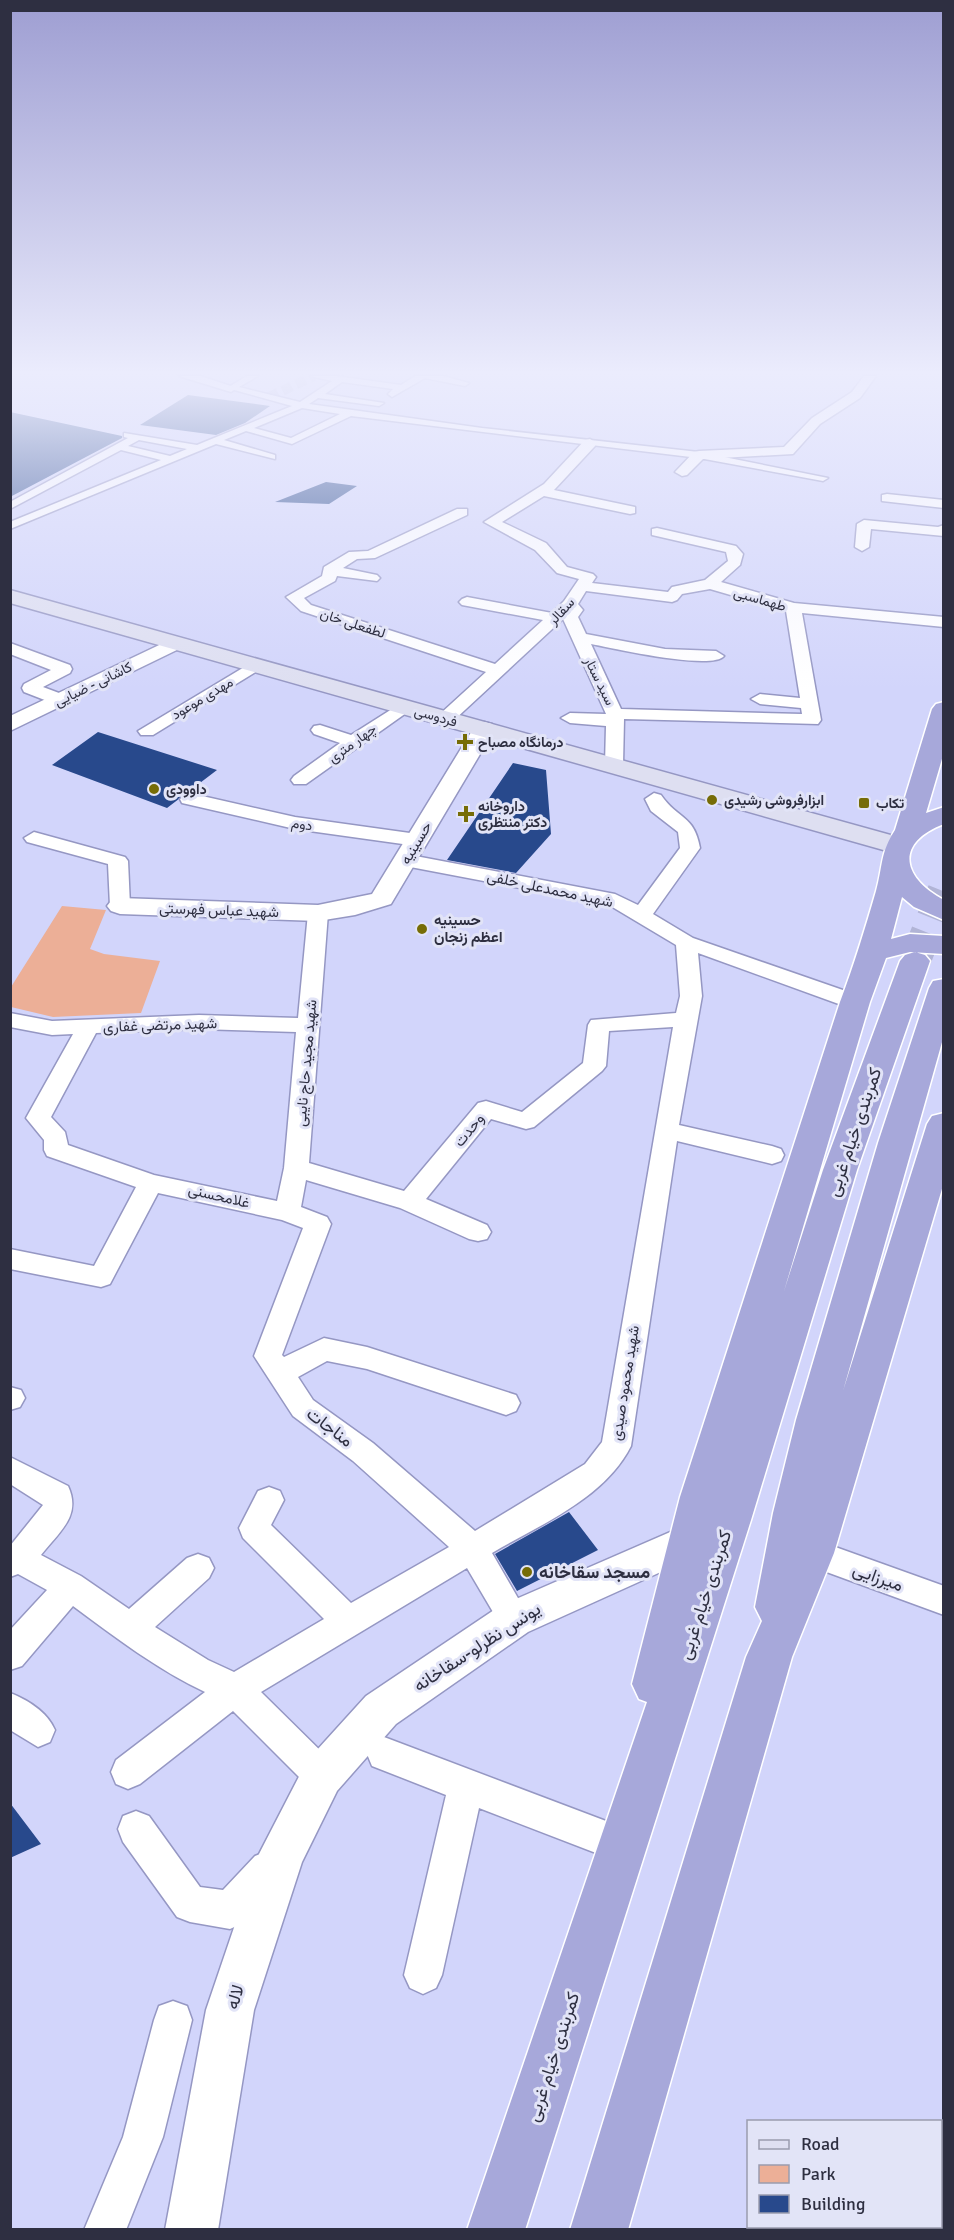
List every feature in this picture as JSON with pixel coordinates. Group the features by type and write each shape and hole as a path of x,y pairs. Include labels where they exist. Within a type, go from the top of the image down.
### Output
{"highway":[{"path":"636,1804 649,1708 705,1486 855,1002 873,953 900,848 938,759 944,709"},
{"path":"943,897 919,898 904,884 900,848 926,820 944,815"},
{"path":"769,1656 788,1538 821,1393 923,1046 934,965 910,943 873,953"},
{"name":"کمربندی خیام غربی","path":"496,2229 636,1804 840,1170 934,965"},
{"path":"598,2229 769,1656 813,1553 944,1125"}],"main road":[{"name":"فردوسی","path":"10,596 614,765 900,848"}],"street":[{"path":"10,506 57,481"},
{"path":"10,526 119,481"},
{"path":"552,481 542,491 575,506 630,510"},
{"name":"سقالر","path":"446,718 556,618 570,604 588,577 562,570 557,560 539,545 491,522 542,491"},
{"path":"887,498 944,504"},
{"name":"لطفعلی خان","path":"462,512 370,555 354,555 329,570 330,578 294,597 306,608 498,671"},
{"path":"862,547 864,524 941,532 944,529"},
{"path":"657,532 731,549 736,554 735,562 710,584"},
{"path":"329,570 372,578"},
{"name":"طهماسبی","path":"582,586 672,597 677,590 710,584 793,608 944,622"},
{"path":"467,602 556,618"},
{"name":"سید ستار","path":"570,604 575,610 570,617 578,637 616,718 614,765"},
{"path":"570,718 812,720 793,608"},
{"path":"578,637 665,654 716,656"},
{"name":"کاشانی - ضیایی","path":"10,725 176,643"},
{"path":"10,648 64,669 30,688 61,700"},
{"name":"مهدی موعود","path":"147,731 256,665"},
{"path":"760,699 809,704"},
{"name":"چهار متری","path":"300,780 403,707"},
{"name":"حسینیه","path":"318,913 355,907 382,899 484,729"},
{"path":"320,730 353,742"},
{"name":"دوم","path":"189,799 411,850"},
{"path":"640,917 690,848 687,830 658,807 654,800"},
{"path":"34,838 117,861 120,906"},
{"name":"شهید محمدعلی خلفی","path":"411,850 615,900 640,917 686,942 855,1002"},
{"name":"شهید عباس فهرستی","path":"120,906 318,913"},
{"name":"شهید مجید حاج نایبی","path":"287,1212 296,1168 318,913"},
{"name":"شهید محمود صیدی","path":"128,1772 235,1689 569,1492 596,1473 616,1446 666,1130 691,996 686,942"},
{"name":"وحدت","path":"409,1202 486,1109 525,1121 594,1066 599,1025 685,1019"},
{"name":"شهید مرتضی غفاری","path":"10,1020 51,1028 199,1022 310,1025"},
{"name":"غلامحسنی","path":"88,1028 38,1118 56,1138 56,1150 151,1183 287,1212"},
{"path":"666,1130 772,1155"},
{"path":"296,1168 409,1202 478,1232"},
{"path":"10,1258 101,1277 151,1183"},
{"name":"مناجات","path":"287,1212 318,1224 268,1356 303,1408 363,1452 472,1548 514,1619"},
{"path":"280,1373 324,1349 367,1358 506,1403"},
{"path":"10,1469 57,1495 59,1501 59,1508 15,1561 70,1586 130,1629 196,1671 235,1689 322,1776"},
{"path":"269,1500 254,1528 349,1623"},
{"name":"یونس نظرلو-سقاخانه","path":"322,1776 381,1710 514,1619 691,1540"},
{"name":"میرزایی","path":"813,1553 944,1601"},
{"path":"130,1629 198,1568"},
{"path":"10,1655 70,1586"},
{"path":"10,1709 38,1730"},
{"path":"384,1754 622,1845"},
{"name":"لاله","path":"191,2229 230,2010 282,1854 322,1776"},
{"path":"423,1976 466,1785"},
{"path":"136,1829 190,1904 230,1910 282,1854"},
{"path":"105,2229 143,2137 173,2020"}],"green space":[{"path":"62,906 106,910 90,949 104,954 160,961 141,1013 53,1017 11,1007 11,987"}],"building":[{"path":"10,481 41,481 10,497"},
{"path":"326,482 357,486 329,504 275,502"},
{"name":"داوودی","path":"98,732 217,770 167,808 52,765"},
{"path":"513,763 546,770 551,834 516,873 447,860"},
{"name":"مسجد سقاخانه","path":"569,1512 598,1550 517,1591 495,1554"},
{"path":"10,1803 41,1844 10,1858"}],"tunnel":[{"path":"915,961 943,891"}],"place":[{"name":"درمانگاه مصباح","path":"465,742"},
{"name":"داوودی","path":"154,789"},
{"name":"ابزارفروشی رشیدی","path":"712,800"},
{"name":"تکاب","path":"864,803"},
{"name":"داروخانه دکتر منتظری","path":"466,814"},
{"name":"حسینیه اعظم زنجان","path":"422,929"},
{"name":"مسجد سقاخانه","path":"527,1572"}]}
